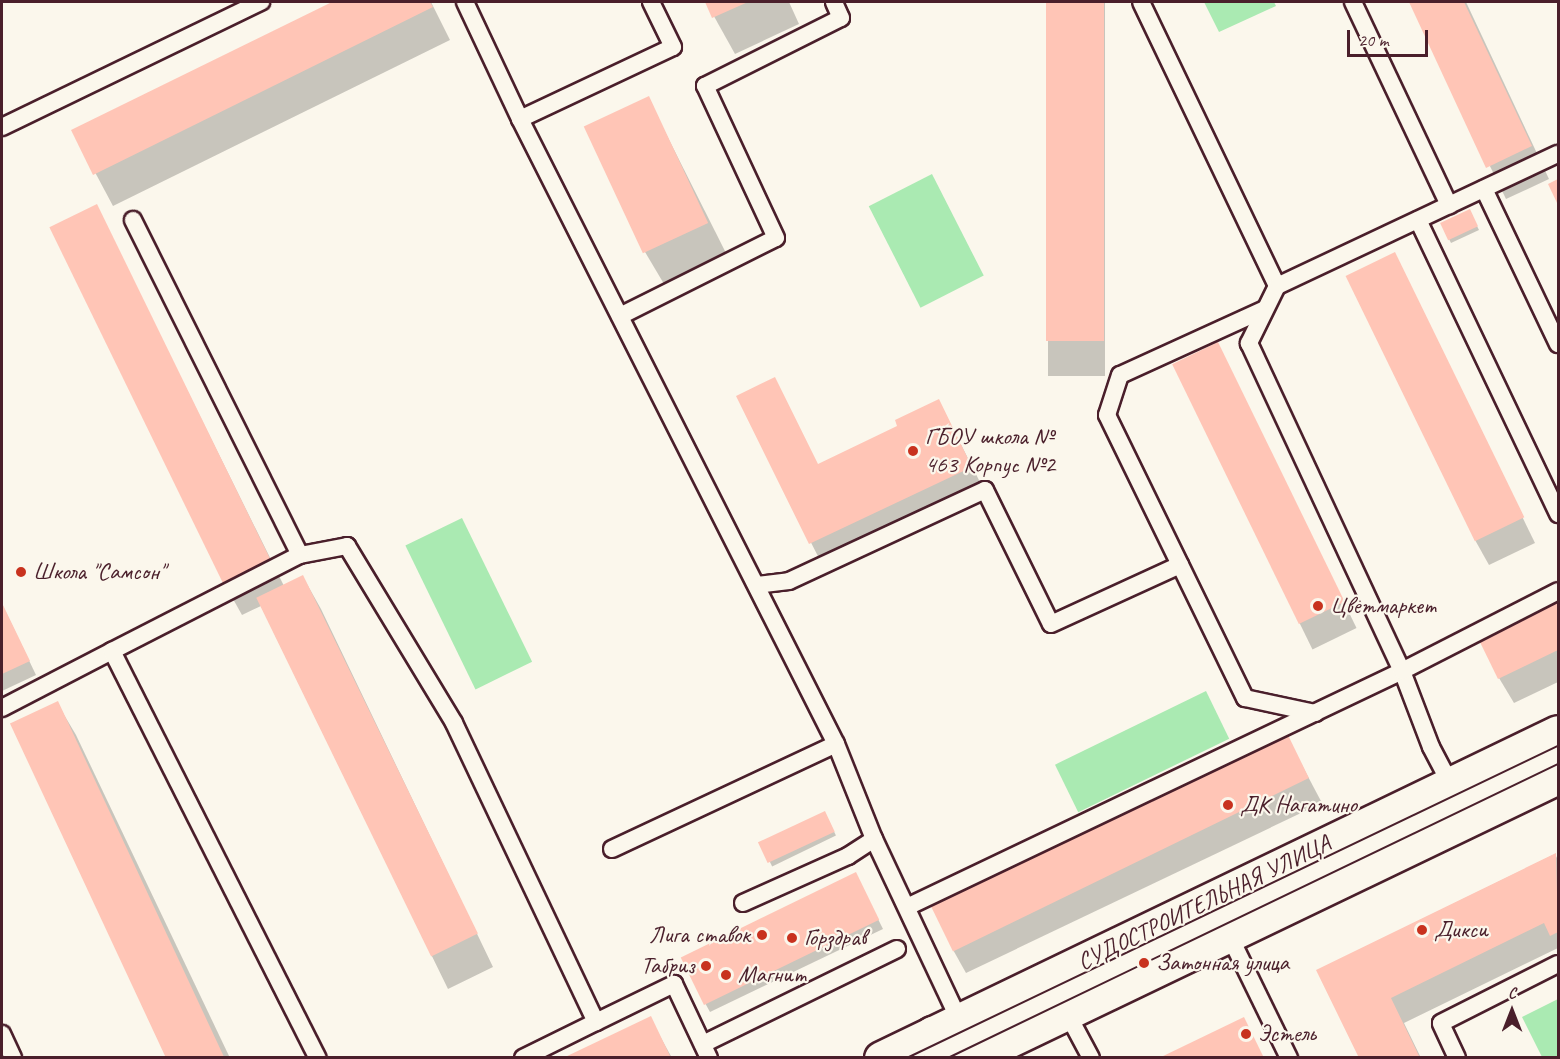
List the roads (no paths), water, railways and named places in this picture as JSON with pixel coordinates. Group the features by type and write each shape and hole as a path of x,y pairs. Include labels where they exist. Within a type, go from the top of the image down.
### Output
{"street":[{"name":"СУДОСТРОИТЕЛЬНАЯ УЛИЦА","path":"973,1058 1229,935 1460,802 1558,732"},
{"name":"СУДОСТРОИТЕЛЬНАЯ УЛИЦА","path":"881,1058 941,1044 1460,802 1558,777"}],"lane":[{"path":"2,127 261,2"},
{"path":"465,2 520,119 836,744 874,839 908,907 941,1044"},
{"path":"520,119 673,47 651,2"},
{"path":"620,316 776,238 705,86 841,18 834,2"},
{"path":"1141,2 1276,286"},
{"path":"1353,2 1449,205"},
{"path":"1558,154 1276,286 1249,343 1402,671 1431,747 1460,802 1558,754"},
{"path":"1484,189 1558,344"},
{"path":"134,220 300,555"},
{"path":"1418,220 1558,514"},
{"path":"1265,309 1120,375 1107,415 1245,698 1315,712"},
{"path":"757,585 789,581 985,490 1052,624 1180,565"},
{"path":"2,708 300,555 347,546 364,570 463,738 596,1022"},
{"path":"908,907 1402,671 1558,591"},
{"path":"112,651 318,1058"},
{"path":"612,849 836,744"},
{"path":"743,903 848,856 874,839"},
{"path":"1229,935 1289,1058"},
{"path":"523,1058 674,984 706,1051 897,949"},
{"path":"1457,1058 1441,1023 1558,964"},
{"path":"1067,1013 1091,1058"},
{"path":"2,1034 13,1058"}],"tram line":[{"path":"907,1058 1558,746"},
{"path":"948,1058 1558,764"}],"place":[{"name":"ГБОУ школа № 463 Корпус №2","path":"913,451"},
{"name":"Школа \"Самсон\"","path":"21,572"},
{"name":"Цветмаркет","path":"1318,606"},
{"name":"ДК Нагатино","path":"1228,805"},
{"name":"Дикси","path":"1422,930"},
{"name":"Лига ставок","path":"762,935"},
{"name":"Горздрав","path":"792,938"},
{"name":"Затонная улица","path":"1144,963"},
{"name":"Табриз","path":"706,966"},
{"name":"Магнит","path":"726,975"},
{"name":"Эстель","path":"1246,1034"}]}
